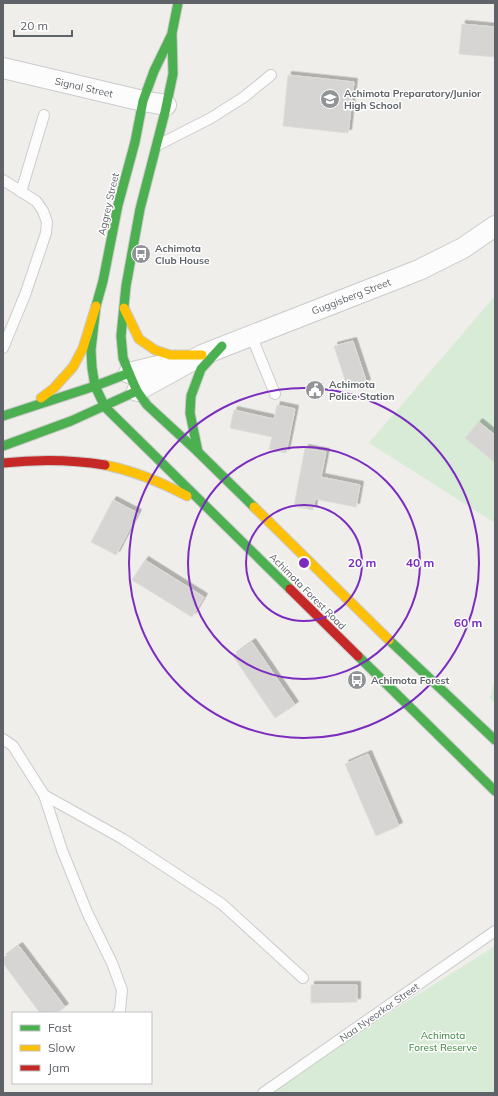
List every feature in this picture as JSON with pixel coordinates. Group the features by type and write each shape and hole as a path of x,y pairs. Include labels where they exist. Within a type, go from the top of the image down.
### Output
{"main road":[{"name":"Aggrey Street","path":"95,386 91,350 96,306 103,281 118,205 135,142 142,101 172,33 178,3"},
{"name":"Aggrey Street","path":"129,373 123,358 121,336 126,286 140,209 174,74 172,33"},
{"path":"6,414 48,394 64,380 75,365 83,350 96,306"},
{"path":"124,308 139,339 155,350 170,355 202,355"},
{"path":"198,452 190,413 191,396 201,369 222,346"},
{"path":"6,414 95,386 129,373 137,392 147,405 198,452 369,621 495,740"},
{"name":"Achimota Forest Road","path":"95,386 105,407 495,791"},
{"path":"3,446 50,430 137,392"},
{"path":"3,463 33,460 55,460 102,465 135,472 172,488 206,506"}],"street":[{"name":"Signal Street","path":"3,68 142,101 166,105"},
{"name":"Guggisberg Street","path":"137,392 202,355 222,346 419,270 462,248 495,226"},
{"name":"Guggisberg Street","path":"129,373 202,355"}],"lane":[{"path":"156,146 211,118 244,97 271,75"},
{"path":"21,192 44,115"},
{"path":"3,180 36,201 44,212 47,222 46,233 25,295 3,348"},
{"path":"251,335 275,394"},
{"path":"3,739 12,746 44,795 65,857 87,912 112,963 122,990 119,1012"},
{"path":"44,795 123,839 222,904 303,978"},
{"name":"Naa Nyeorkor Street","path":"263,1093 495,931"}],"green space":[{"path":"495,296 495,523 369,443"},
{"path":"495,678 495,704 490,698"},
{"name":"Achimota Forest Reserve","path":"495,946 495,1093 262,1093"}],"building":[{"path":"462,24 495,27 495,57 459,54"},
{"path":"288,75 354,82 348,133 283,126"},
{"path":"353,341 367,383 348,389 334,346"},
{"path":"277,405 295,409 286,453 269,449 272,437 230,428 234,410 274,419"},
{"path":"479,422 495,435 495,463 465,438"},
{"path":"305,448 326,452 321,477 360,485 356,507 315,499 313,510 294,506"},
{"path":"113,500 138,513 116,555 91,542"},
{"path":"145,560 204,597 192,617 132,580"},
{"path":"252,642 295,705 275,718 233,656"},
{"path":"368,754 399,826 376,836 345,764"},
{"path":"19,946 65,1007 58,1012 39,1012 3,963 3,958"},
{"path":"311,985 357,985 357,1002 311,1003"}],"traffic: fast":[{"path":"129,373 123,358 121,336 126,286 140,209 165,112 173,74 172,33 178,3"},
{"path":"95,386 91,350 96,306 103,281 118,205 135,142 143,101 154,71 171,36"},
{"path":"198,452 190,413 191,396 201,369 222,346"},
{"path":"3,416 95,386 129,373 137,391 147,405 254,507"},
{"path":"95,386 105,407 290,589"},
{"path":"3,446 71,421 137,391"},
{"path":"389,640 495,740"},
{"path":"358,656 495,791"}],"traffic: slow":[{"path":"41,398 54,388 73,367 83,348 96,306"},
{"path":"124,308 139,339 155,350 170,355 202,355"},
{"path":"105,465 126,470 167,486 187,496"},
{"path":"254,507 389,640"}],"traffic: jam":[{"path":"3,463 54,460 105,465"},
{"path":"290,589 358,656"}],"place":[{"name":"Achimota Preparatory/Junior High School","path":"330,99"},
{"name":"Achimota Club House","path":"141,254"},
{"name":"Achimota Police Station","path":"315,390"},
{"name":"Achimota Forest","path":"357,680"}]}
